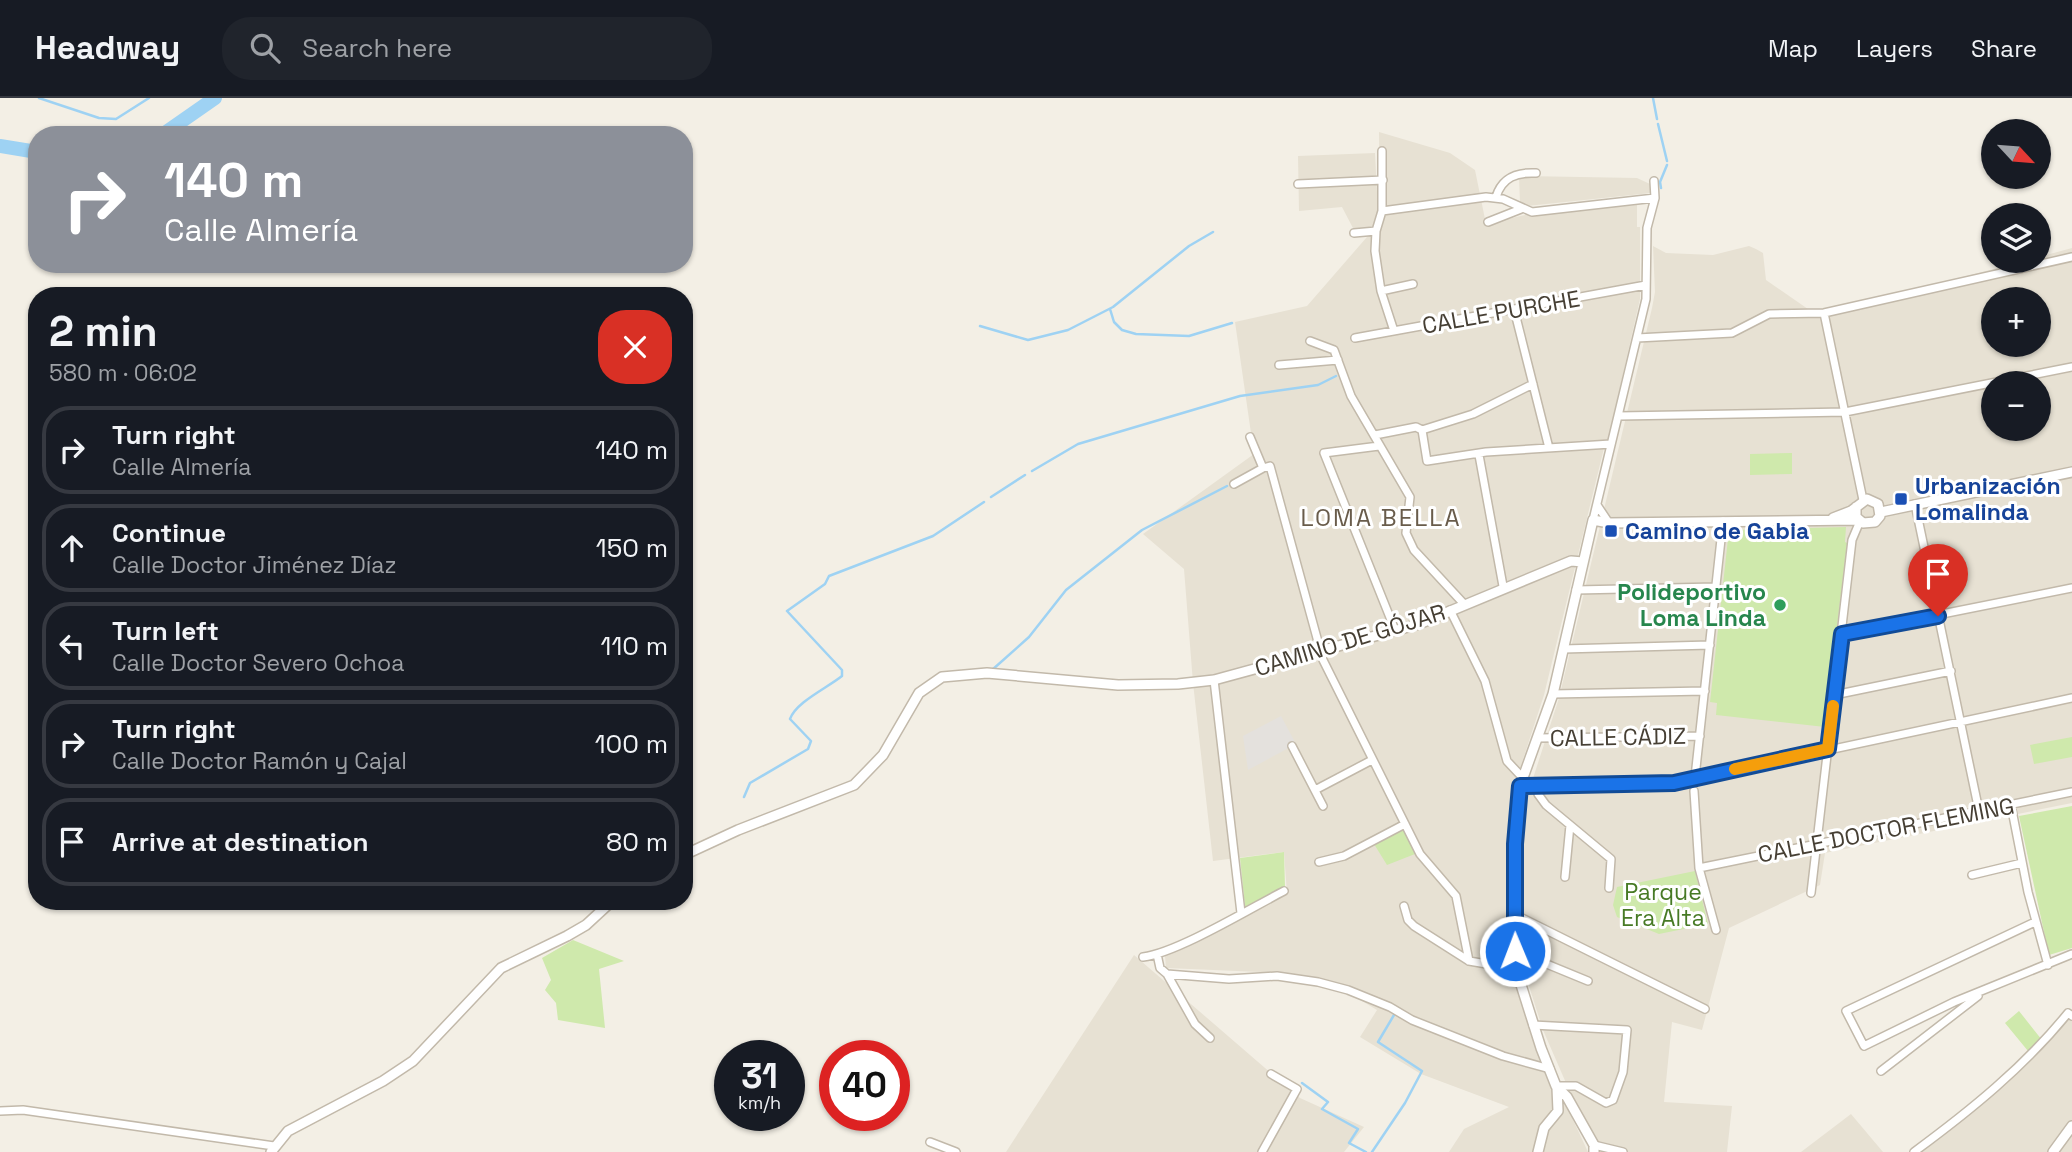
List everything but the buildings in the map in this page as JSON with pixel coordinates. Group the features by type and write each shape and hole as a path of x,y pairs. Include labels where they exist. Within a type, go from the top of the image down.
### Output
{"street":[{"path":"1382,151 1382,211 1376,231 1375,251 1381,290 1394,331"},
{"path":"1496,197 1499,187 1510,177 1536,173"},
{"path":"1298,184 1382,180"},
{"path":"1623,1152 1594,1149 1556,1086 1534,1025 1516,969 1515,844 1524,784 1553,694 1637,338 1646,285 1647,228 1655,198 1654,181"},
{"path":"1382,211 1496,197 1532,212 1655,198"},
{"path":"1488,222 1521,209"},
{"path":"1354,233 1376,231"},
{"path":"1637,338 1732,333 1769,314 1824,313 2072,257"},
{"path":"1381,290 1413,284"},
{"name":"CALLE PURCHE","path":"1355,338 1646,285"},
{"path":"1514,309 1549,448"},
{"path":"1824,313 1863,500"},
{"path":"1310,341 1334,350 1351,396 1410,497 1406,533 1414,550 1464,604"},
{"path":"1279,365 1338,360"},
{"path":"1619,416 1845,412 2072,367"},
{"path":"1375,435 1416,428 1422,430 1473,414 1533,384"},
{"path":"1422,430 1427,461 1611,444"},
{"path":"1250,437 1263,468"},
{"path":"1379,446 1325,453 1395,630"},
{"path":"1479,455 1503,586"},
{"path":"1234,484 1270,466 1320,650 1420,854 1457,896 1469,961"},
{"path":"1592,523 1831,519 1871,524 1881,512 2072,472"},
{"path":"1831,519 1856,508 1863,500"},
{"path":"1863,500 1875,501 1881,512"},
{"path":"1915,504 1979,811"},
{"path":"1597,505 1609,523"},
{"path":"1811,893 1853,540 1859,521 1856,508"},
{"path":"1695,777 1723,521"},
{"name":"CAMINO DE GÓJAR","path":"693,851 738,830 854,785 883,755 919,693 942,677 987,673 1118,685 1214,680 1395,630 1571,561 1583,562"},
{"path":"1576,590 1716,587"},
{"path":"1842,634 2072,588"},
{"path":"1450,610 1485,681 1507,761 1524,784 1546,805 1611,859 1609,888"},
{"path":"1563,649 1710,645"},
{"path":"1834,695 1951,671"},
{"path":"1214,680 1241,913"},
{"path":"1553,694 1705,691"},
{"path":"1524,784 1540,786 1674,783 2072,698"},
{"name":"CALLE CÁDIZ","path":"1537,738 1700,736"},
{"path":"1292,746 1323,806"},
{"path":"1315,790 1372,760"},
{"path":"1540,786 1538,794 1546,805"},
{"path":"1694,791 1699,868 1716,930"},
{"name":"CALLE DOCTOR FLEMING","path":"1699,868 2072,792"},
{"path":"2011,805 2035,922 2048,965"},
{"path":"1320,862 1344,856 1405,824"},
{"path":"1565,877 1570,825"},
{"path":"1972,875 2022,863"},
{"path":"1143,957 1157,954 1284,891"},
{"path":"1404,906 1408,920 1414,926 1469,961 1516,969"},
{"path":"0,1111 23,1110 273,1149 288,1132 383,1081 413,1061 501,968 567,936 586,925 602,910"},
{"path":"1514,914 1704,1009"},
{"path":"2035,922 1846,1012 1864,1046 1954,1002 2072,954"},
{"path":"1515,951 1588,981"},
{"path":"1157,954 1160,968 1167,974 1195,1024 1210,1038"},
{"path":"1167,974 1229,979 1277,976 1318,982 1348,990 1390,1007 1412,1020 1503,1056 1550,1069"},
{"path":"1881,1071 1984,991"},
{"path":"1914,1152 1960,1118 2036,1052 2070,1014"},
{"path":"1534,1025 1627,1030 1623,1072 1613,1100 1605,1102 1576,1086 1556,1086"},
{"path":"1262,1152 1297,1089 1271,1074"},
{"path":"1538,1152 1544,1128 1558,1111 1556,1086"},
{"path":"2053,1152 2072,1126"},
{"path":"930,1142 956,1152"}],"shaded area":[{"path":"1379,132 1450,153 1475,170 1486,224 1525,215 1637,205 1637,227 1640,227 1640,299 1608,440 1551,445 1537,386 1530,389 1548,450 1604,448 1544,695 1513,790 1513,974 1528,1023 1588,1152 1449,1152 1464,1129 1509,1107 1421,1074 1360,1037 1377,1010 1327,980 1287,973 1166,968 1165,956 1287,894 1284,852 1213,861 1193,683 1184,569 1143,534 1254,454 1235,322 1307,306 1380,222"},
{"path":"1375,153 1378,212 1373,226 1354,230 1342,207 1299,211 1298,156"},
{"path":"1519,176 1637,178 1650,184 1651,193 1527,206 1520,203"},
{"path":"1653,246 1666,253 1713,255 1749,246 1763,253 1766,280 1818,316 1981,272 2051,273 2051,254 2072,248 2072,803 1825,853 1820,885 1729,928 1702,1030 1672,1022 1664,1102 1732,1106 1727,1152 1596,1152 1543,1030 1522,964 1520,880 1526,800 1559,698 1655,292"},
{"path":"1281,716 1296,744 1248,770 1243,736"},
{"path":"1134,955 1300,1098 1364,1127 1344,1152 1006,1152"},
{"path":"2072,1011 2072,1152 1918,1152 1941,1137"},
{"path":"1851,1114 1883,1152 1801,1152"}],"green space":[{"path":"1792,453 1792,474 1750,475 1750,454"},
{"name":"Polideportivo Loma Linda","path":"1846,527 1847,543 1825,727 1716,715 1717,703 1710,702 1729,530"},
{"path":"2072,737 2072,757 2034,764 2030,745"},
{"path":"2072,806 2072,948 2049,955 2019,816"},
{"path":"1403,828 1415,854 1387,865 1374,844"},
{"path":"1284,852 1285,887 1245,907 1240,858"},
{"name":"Parque Era Alta","path":"1695,871 1708,924 1659,934 1617,917 1613,905 1617,887"},
{"path":"573,940 624,961 599,969 605,1028 558,1020 556,1003 545,990 551,980 542,958"},
{"path":"2019,1011 2042,1040 2028,1051 2005,1023"}],"waterway":[{"path":"39,98 99,118 116,119 149,98"},
{"path":"175,126 215,98"},
{"path":"1653,98 1657,119"},
{"path":"1658,124 1667,161"},
{"path":"0,146 28,151"},
{"path":"1661,188 1660,182 1667,165"},
{"path":"980,326 1028,340 1068,330 1113,307 1189,246 1213,232"},
{"path":"1110,309 1114,322 1122,330 1136,334 1189,336 1232,323"},
{"path":"1032,471 1078,444 1240,396 1318,385 1336,376"},
{"path":"991,497 1025,475"},
{"path":"992,670 1029,637 1066,590 1142,530 1227,486"},
{"path":"744,797 750,783 808,749 811,741 790,719 805,701 842,676 842,670 787,611 825,584 829,576 933,536 984,502"},
{"path":"1372,1152 1405,1103 1422,1071 1378,1042 1394,1015"},
{"path":"1302,1083 1328,1102 1322,1109 1358,1129 1349,1143 1366,1152"}],"slow traffic":[{"path":"1735,769 1828,749 1833,706"}],"place":[{"name":"Urbanización Lomalinda","path":"1901,499"},
{"name":"Camino de Gabia","path":"1611,531"},
{"name":"Polideportivo Loma Linda","path":"1780,605"}],"district":[{"name":"LOMA BELLA","path":"1381,517"}],"route":[{"path":"1515,951 1515,844 1520,786 1529,788 1674,783 1828,749 1842,634 1938,616"}]}
